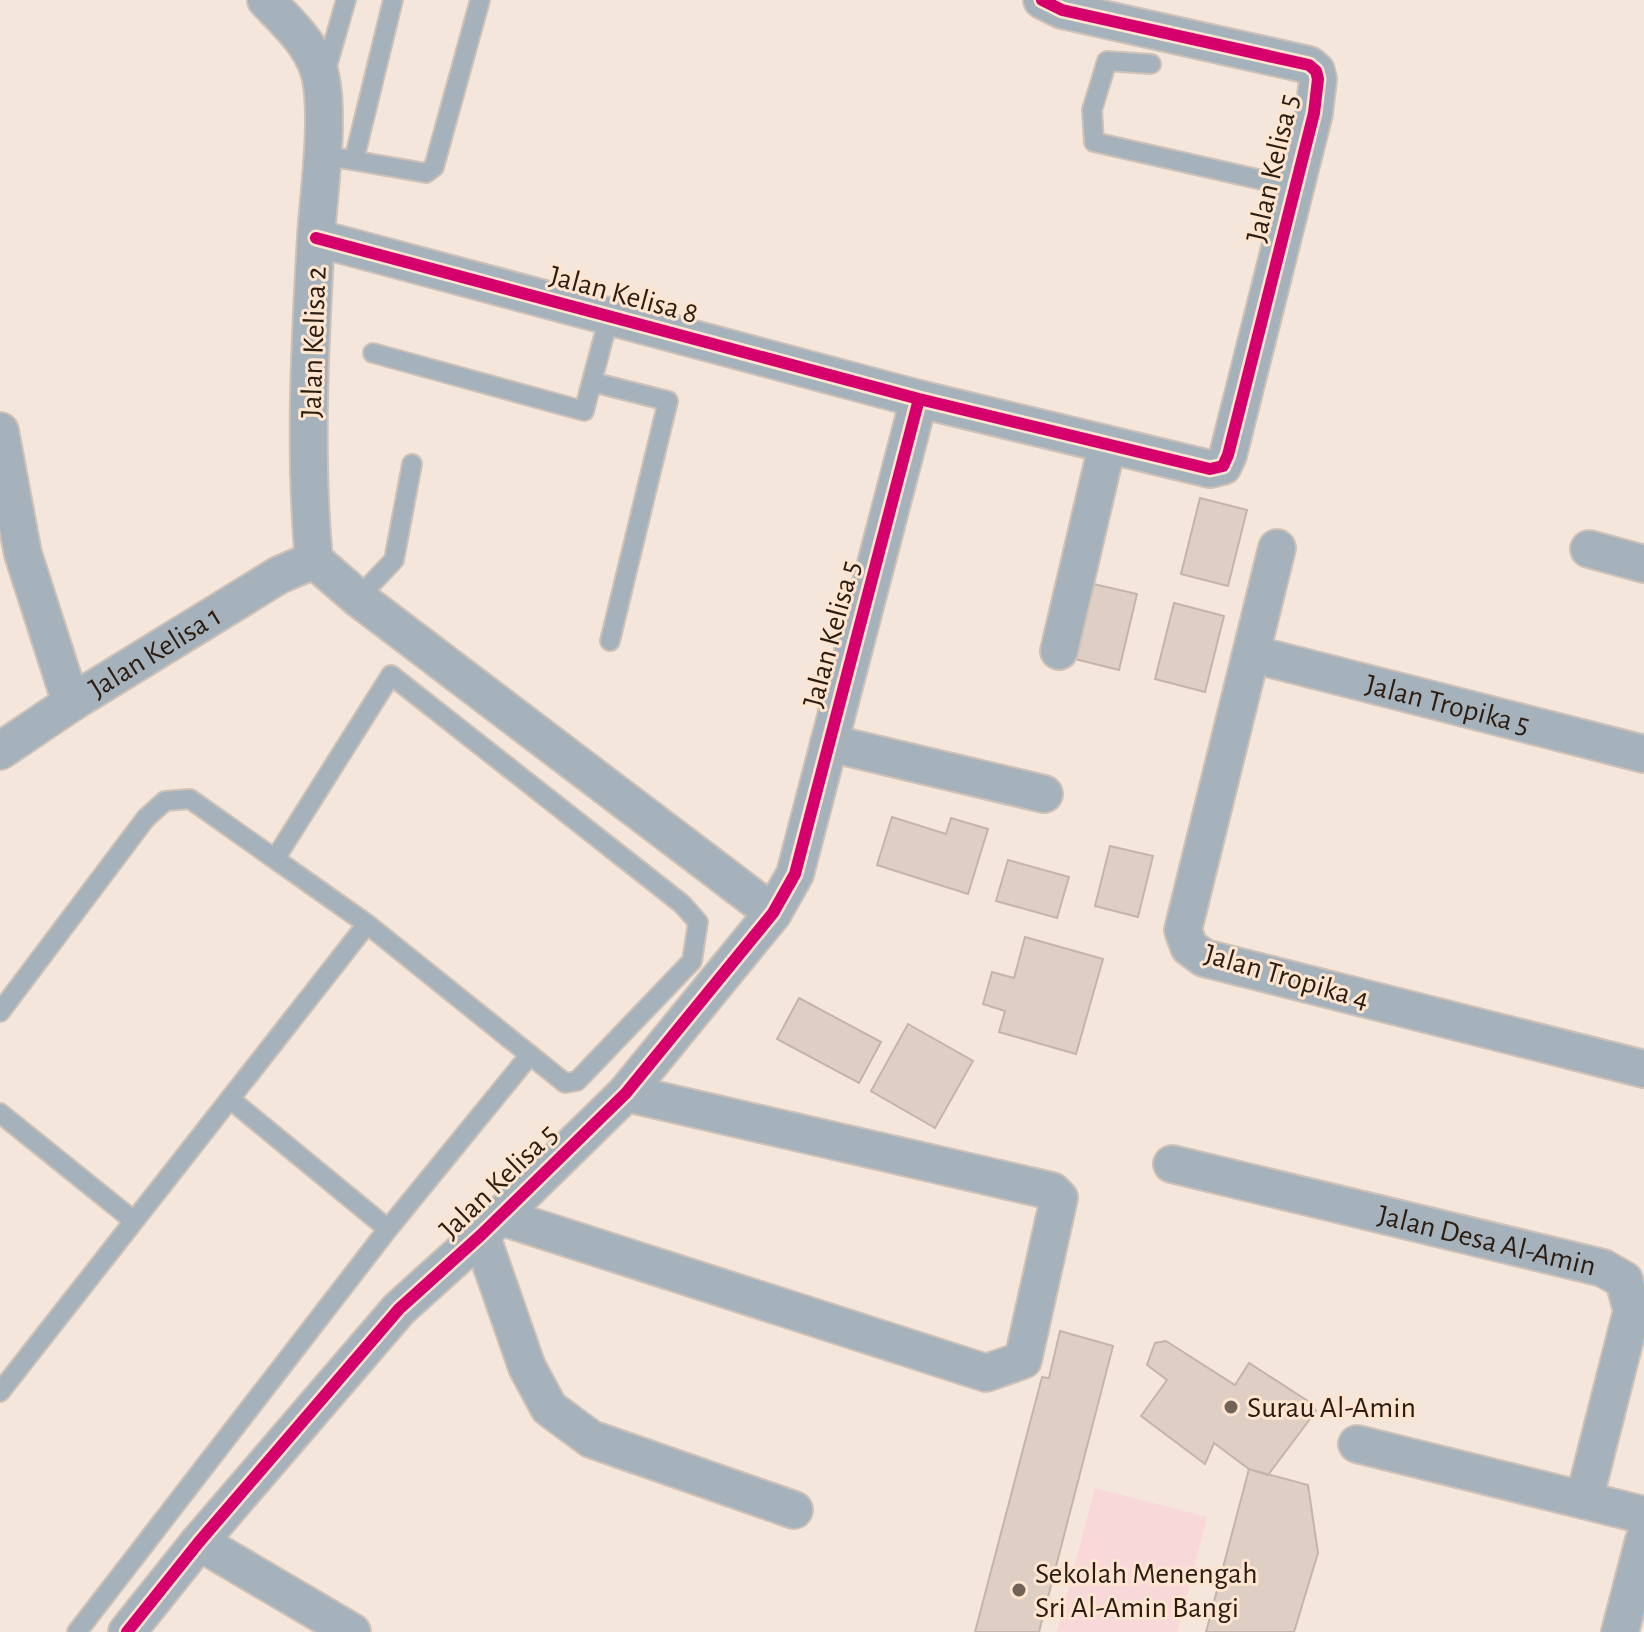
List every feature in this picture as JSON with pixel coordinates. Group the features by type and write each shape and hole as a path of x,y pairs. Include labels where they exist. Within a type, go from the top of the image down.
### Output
{"street":[{"name":"Jalan Kelisa 2","path":"266,0 301,37 314,58 338,158 316,238 309,461 314,560"},
{"name":"Jalan Kelisa 5","path":"127,1632 199,1542 399,1309 490,1226 626,1093 773,913 795,874 919,399 1210,469 1223,466 1297,188 1314,113 1316,71 1309,65 1062,10 1042,0"},
{"name":"Jalan Kelisa 8","path":"316,238 919,399"},
{"path":"0,431 23,554 71,703"},
{"path":"1059,651 1107,446"},
{"name":"Jalan Tropika 4","path":"1277,548 1183,930 1189,947 1204,958 1644,1069"},
{"path":"1589,549 1644,564"},
{"path":"314,560 358,598 773,913"},
{"name":"Jalan Kelisa 1","path":"0,751 71,703 279,575 314,560"},
{"name":"Jalan Tropika 5","path":"1252,654 1644,754"},
{"path":"829,743 1044,794"},
{"path":"490,1226 986,1373 1023,1360 1059,1198 1052,1191 626,1093"},
{"name":"Jalan Desa Al-Amin","path":"1172,1164 1603,1268 1624,1280 1632,1311 1584,1500"},
{"path":"490,1226 527,1367 549,1408 591,1439 794,1510"},
{"path":"1357,1444 1644,1515"},
{"path":"1620,1632 1644,1540"},
{"path":"199,1542 352,1632"}],"lane":[{"path":"322,84 346,0"},
{"path":"393,0 338,158 426,173 434,167 480,0"},
{"path":"1151,64 1107,61 1092,110 1094,142 1297,188"},
{"path":"373,353 584,411 609,317"},
{"path":"592,382 668,401 610,641"},
{"path":"358,598 394,560 412,464"},
{"path":"0,1012 146,818 165,801 190,799 367,924 565,1083 577,1081 692,961 698,922 682,904 391,675 275,859"},
{"path":"0,1392 367,924"},
{"path":"77,1632 388,1229 529,1056"},
{"path":"230,1099 388,1229"},
{"path":"0,1113 134,1221"}],"shaded area":[{"path":"1095,1488 1207,1517 1177,1632 1057,1632"}],"building":[{"path":"1200,498 1247,510 1228,586 1181,574"},
{"path":"1085,582 1137,594 1119,670 1067,657"},
{"path":"1174,603 1224,616 1205,692 1155,679"},
{"path":"892,817 946,834 951,818 988,829 968,894 877,865"},
{"path":"1110,846 1153,856 1138,917 1095,906"},
{"path":"1008,860 1069,877 1057,918 996,901"},
{"path":"1025,937 1103,959 1076,1054 999,1032 1005,1011 983,1004 992,972 1014,978"},
{"path":"799,998 881,1042 859,1083 777,1039"},
{"path":"908,1024 973,1061 935,1128 871,1091"},
{"path":"1060,1331 1113,1346 1039,1632 975,1632 1042,1377 1049,1378"},
{"name":"Surau Al-Amin","path":"1166,1341 1235,1385 1249,1363 1311,1403 1316,1411 1268,1475 1249,1469 1214,1443 1205,1464 1141,1416 1167,1380 1147,1365 1155,1343"},
{"path":"1249,1469 1308,1485 1318,1553 1294,1632 1206,1632"}],"cycle path":[{"path":"316,238 919,399 1210,469 1223,466 1314,113 1316,71 1309,65 1062,10 1042,0"},
{"path":"127,1632 199,1542 399,1309 481,1235 626,1093 773,913 795,874 919,399"}],"place":[{"name":"Surau Al-Amin","path":"1231,1407"},
{"name":"Sekolah Menengah Sri Al-Amin Bangi","path":"1019,1590"}]}
